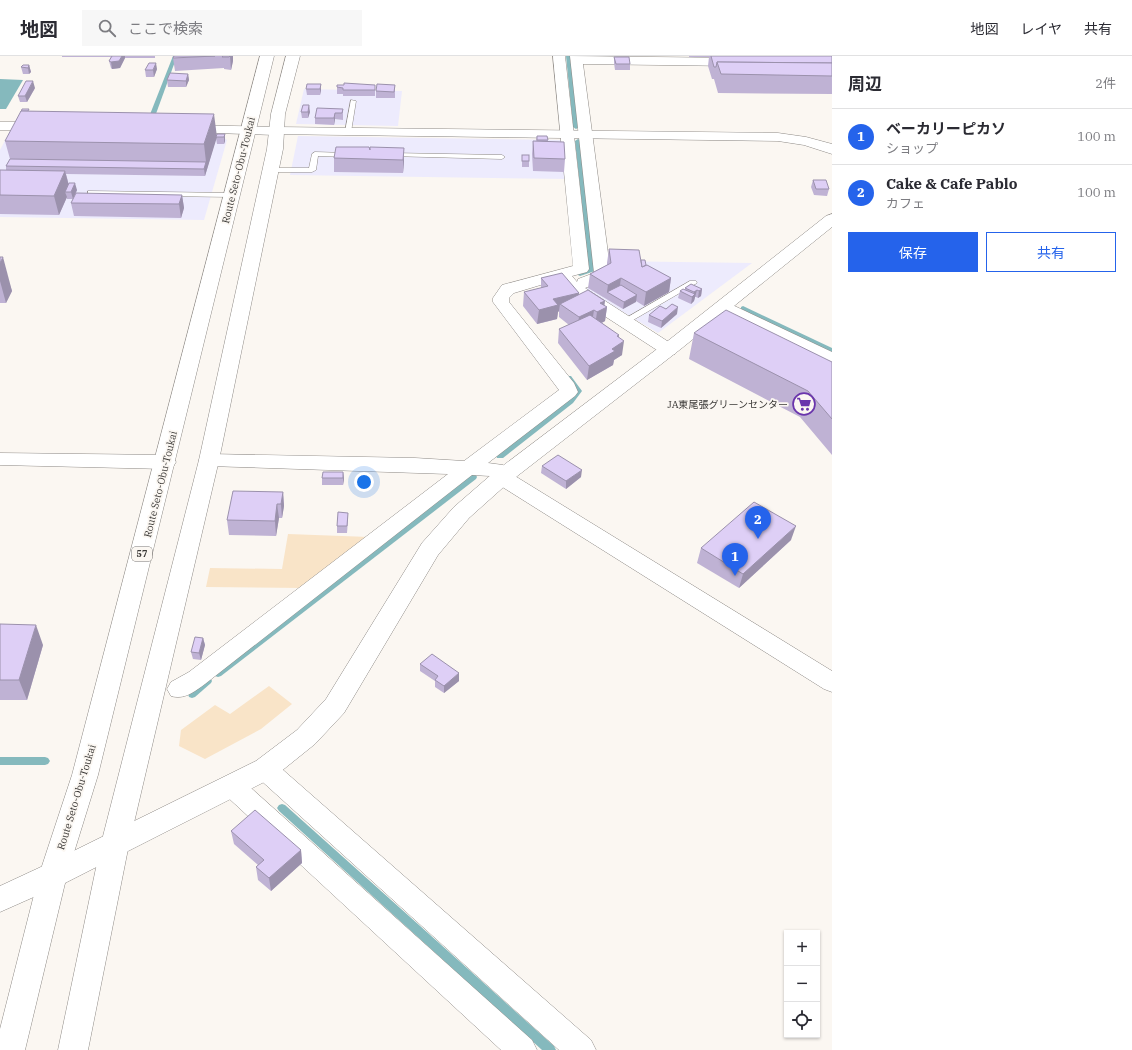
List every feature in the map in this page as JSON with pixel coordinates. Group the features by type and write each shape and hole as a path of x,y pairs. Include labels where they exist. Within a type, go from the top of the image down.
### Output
{"main road":[{"name":"Route Seto-Obu-Toukai","path":"10,1050 53,875 84,775 166,462 267,56"},
{"path":"73,1050 115,844 209,460 271,170 278,114 293,56"},
{"path":"276,131 778,137 806,141 832,149"},
{"path":"0,899 53,875 265,769 306,737 335,706 417,570 442,531 456,517 503,478 669,350 832,219"}],"street":[{"path":"559,56 581,268 567,280"},
{"path":"179,689 197,678 569,392 568,387 501,302 501,298 508,289 603,276 576,58 752,62"},
{"path":"4,130 56,127"},
{"path":"173,128 276,131"},
{"path":"567,280 669,350"},
{"path":"724,306 832,359"},
{"path":"0,459 166,462"},
{"path":"209,460 471,467 496,470 503,478 832,683"},
{"path":"265,769 581,1050"},
{"path":"232,786 522,1050"}],"lane":[{"path":"348,132 353,101"},
{"path":"271,170 312,170 315,154 354,155"},
{"path":"385,155 502,157"},
{"path":"91,193 232,195"},
{"path":"625,321 693,283"}],"shaded area":[{"path":"304,89 402,91 398,126 296,124"},
{"path":"10,131 218,134 227,140 204,220 0,217 0,150"},
{"path":"298,136 565,140 569,179 290,175"},
{"path":"605,261 752,263 658,333 585,289 606,277"},
{"path":"288,534 369,537 304,588 206,587 210,568 282,569"},
{"path":"269,686 292,704 261,729 205,759 179,746 181,730 215,705 230,714"}],"water":[{"path":"0,79 23,80 6,109 0,109"}],"building":[{"path":"112,56 122,56 119,61 111,62 109,61"},
{"path":"174,56 215,56 173,58"},
{"path":"711,56 832,56 832,63 717,62 716,67 714,67"},
{"path":"614,57 629,57 630,64 616,64"},
{"path":"717,62 832,63 832,76 721,74"},
{"path":"149,63 156,63 153,70 145,70"},
{"path":"23,65 29,65 28,68 21,67"},
{"path":"170,73 188,74 186,81 167,80"},
{"path":"26,81 33,81 25,96 18,96"},
{"path":"344,83 375,85 375,90 343,90 343,88 337,87 337,85 344,85"},
{"path":"307,84 321,84 320,89 306,89"},
{"path":"377,84 395,85 394,92 376,91"},
{"path":"303,105 309,105 308,112 301,112"},
{"path":"317,108 343,109 342,113 335,113 334,118 315,118"},
{"path":"22,109 29,109 28,111 21,111"},
{"path":"21,111 214,114 204,144 5,141"},
{"path":"217,134 225,134 224,137 216,137"},
{"path":"537,136 547,136 548,140 537,140"},
{"path":"533,141 564,142 565,159 534,158"},
{"path":"336,147 369,147 370,150 370,147 404,148 403,160 334,158"},
{"path":"522,155 529,155 529,161 522,161"},
{"path":"10,159 206,162 204,169 6,166"},
{"path":"0,170 65,171 54,196 0,195"},
{"path":"813,180 826,180 829,189 816,189"},
{"path":"69,183 75,183 71,192 65,192"},
{"path":"76,193 182,195 179,204 71,203"},
{"path":"609,249 639,250 642,267 647,265 671,278 646,292 621,278 608,285 590,274 611,263"},
{"path":"641,260 645,260 646,265 642,267"},
{"path":"562,273 579,293 553,299 558,305 539,310 524,292 548,286 541,278"},
{"path":"691,284 702,289 694,292 685,288"},
{"path":"621,285 637,295 624,302 607,292"},
{"path":"683,289 695,294 692,297 680,291"},
{"path":"588,290 605,301 600,303 607,307 597,312 594,310 579,317 560,304"},
{"path":"672,304 678,307 662,321 649,315 660,306 666,309"},
{"path":"726,310 832,362 832,419 808,391 694,333"},
{"path":"590,315 619,335 617,336 624,341 612,349 615,351 589,366 559,329"},
{"path":"558,455 582,470 566,481 542,466"},
{"path":"323,472 343,472 343,478 322,478"},
{"path":"233,491 283,492 281,504 277,504 275,521 227,520"},
{"path":"754,502 796,526 743,574 701,548"},
{"path":"338,512 348,513 347,526 337,526"},
{"path":"0,624 36,625 19,680 0,680"},
{"path":"195,637 203,638 199,653 191,652"},
{"path":"432,654 459,673 444,686 435,680 438,676 420,664"},
{"path":"255,810 301,850 269,878 256,867 264,860 231,831"}],"waterway":[{"path":"150,122 175,56"},
{"path":"568,56 576,127"},
{"path":"578,141 592,271 580,274"},
{"path":"743,308 832,351"},
{"path":"500,456 571,401 579,391 569,378"},
{"path":"218,674 473,477"},
{"path":"192,694 208,681"},
{"path":"0,761 45,761"},
{"path":"282,808 550,1050"}],"place":[{"name":"JA東尾張グリーンセンター","path":"804,404"},
{"name":"Cake & Cafe Pablo","path":"758,539"},
{"name":"ベーカリーピカソ","path":"735,576"}]}
